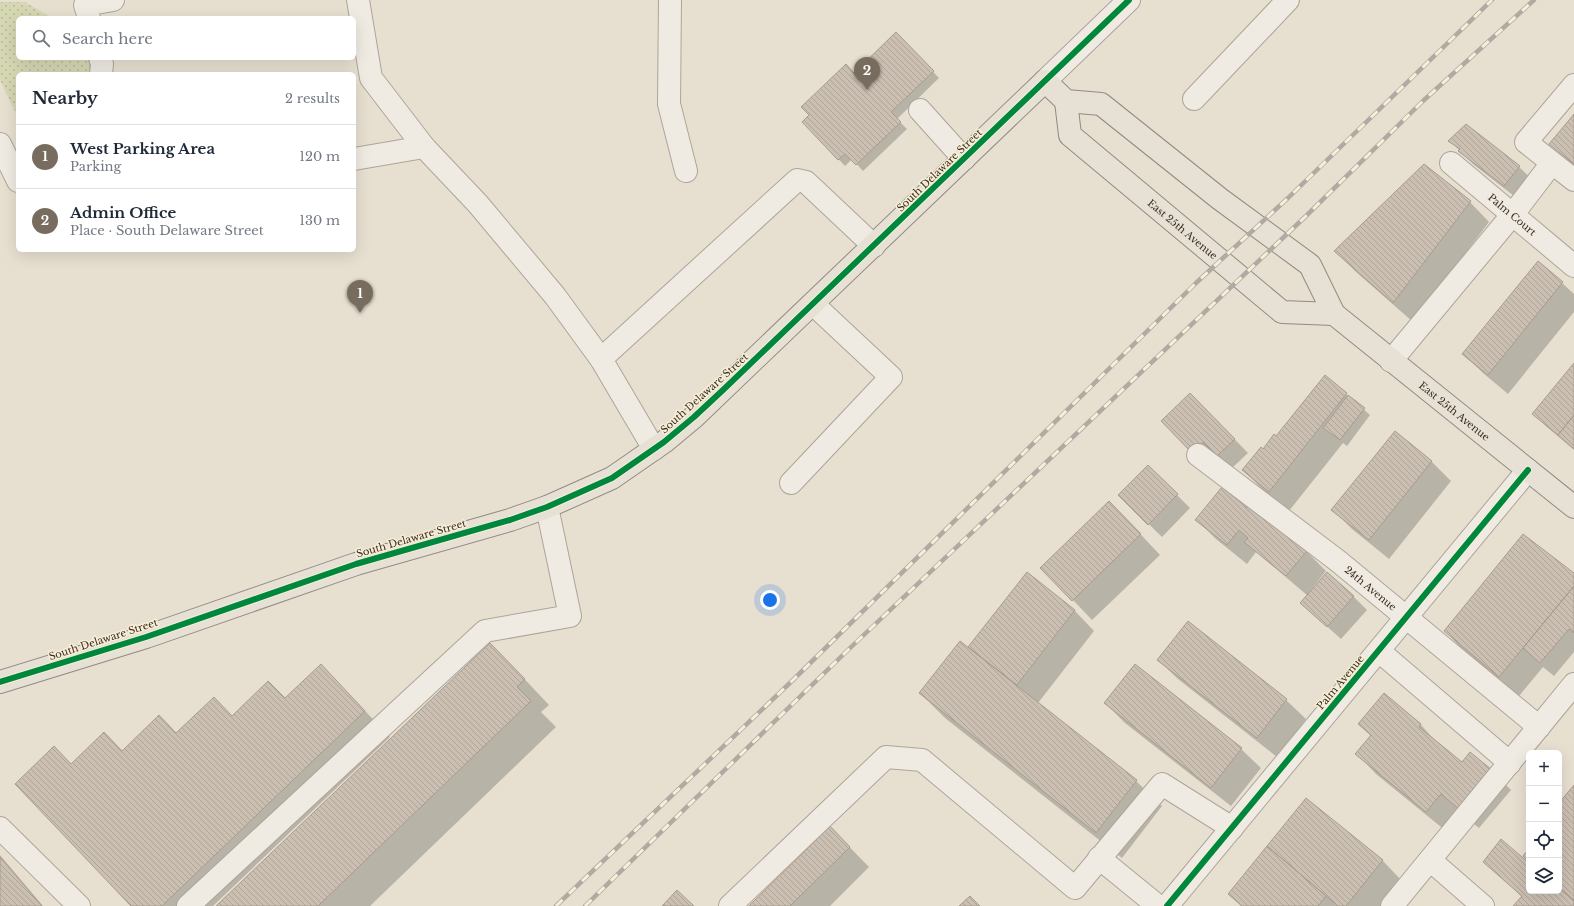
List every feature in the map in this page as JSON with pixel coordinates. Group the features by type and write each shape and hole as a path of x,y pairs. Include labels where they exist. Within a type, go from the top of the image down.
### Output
{"main road":[{"path":"1045,81 1066,101"},
{"name":"South Delaware Street","path":"0,682 146,637 321,576 510,520 547,507 612,478 654,449 694,417 1045,81"},
{"name":"East 25th Avenue","path":"1334,314 1282,312 1070,135 1066,101 1102,104 1220,199 1310,265 1334,314 1574,507"}],"street":[{"path":"88,16 85,5 113,0"},
{"path":"358,0 371,78 424,147 478,204 554,296 601,359 654,449"},
{"path":"670,0 669,104 686,171"},
{"name":"South Delaware Street","path":"1045,81 1129,0"},
{"path":"1194,100 1284,1"},
{"path":"101,60 101,72"},
{"path":"1574,85 1526,142 1574,180"},
{"path":"920,110 964,159"},
{"path":"0,144 16,177"},
{"path":"356,159 424,147"},
{"name":"Palm Court","path":"1451,163 1574,266"},
{"path":"1391,361 1513,214 1552,163"},
{"path":"601,359 796,180 806,182 874,246"},
{"path":"791,483 891,377 813,304"},
{"name":"24th Avenue","path":"1198,455 1338,561 1539,727"},
{"name":"Palm Avenue","path":"1171,904 1528,470"},
{"path":"188,906 485,631 570,616 547,507"},
{"path":"1378,651 1510,763"},
{"path":"1392,906 1574,684"},
{"path":"730,906 886,757 922,760 1075,888 1162,784 1232,828"},
{"path":"0,828 79,906"},
{"path":"1099,858 1171,904"},
{"path":"1430,860 1483,906"}],"green space":[{"path":"0,2 25,2 49,16 16,16 16,60 88,60 93,67 93,72 16,72 16,114 0,80"}],"building":[{"path":"896,32 934,71 891,112 901,122 856,165 845,154 838,160 802,122 809,115 801,107 846,64 854,73"},
{"path":"1574,114 1574,164 1549,144"},
{"path":"1466,124 1520,166 1504,186 1458,151 1460,149 1448,141"},
{"path":"1424,164 1471,201 1393,303 1334,251"},
{"path":"1538,261 1563,282 1488,375 1462,354"},
{"path":"1574,363 1574,415 1558,435 1532,414"},
{"path":"1325,375 1347,393 1269,492 1242,470 1261,447 1263,449 1274,434 1276,436"},
{"path":"1190,393 1235,439 1217,456 1203,442 1192,453 1161,421"},
{"path":"1348,395 1365,408 1340,440 1323,428"},
{"path":"1574,415 1574,449 1558,435"},
{"path":"1395,431 1432,461 1369,540 1331,510"},
{"path":"1148,465 1178,494 1148,525 1118,495"},
{"path":"1222,487 1247,508 1250,504 1307,551 1286,576 1244,542 1248,538 1239,530 1227,545 1195,520"},
{"path":"1109,501 1141,534 1072,601 1040,568"},
{"path":"1523,534 1574,573 1574,586 1499,677 1444,631"},
{"path":"1027,572 1075,610 1017,685 968,647"},
{"path":"1327,572 1354,596 1327,627 1300,603"},
{"path":"1574,586 1574,633 1569,629 1540,663 1523,648"},
{"path":"1188,621 1287,699 1257,738 1157,660"},
{"path":"960,641 1137,780 1096,833 919,693"},
{"path":"490,643 525,679 517,687 531,701 318,906 216,906"},
{"path":"321,664 365,711 162,906 131,906 15,784 54,746 71,764 104,732 122,751 159,715 176,733 214,697 232,716 268,681 285,698"},
{"path":"1135,664 1242,748 1211,788 1104,703"},
{"path":"1384,693 1421,724 1419,727 1462,762 1470,752 1492,770 1459,809 1441,794 1426,812 1355,754 1371,735 1358,724"},
{"path":"1574,785 1574,900 1562,890 1562,799"},
{"path":"1306,798 1383,860 1346,906 1338,906 1267,846"},
{"path":"830,826 850,847 790,906 749,906"},
{"path":"1501,839 1526,860 1526,894 1562,894 1562,891 1574,901 1573,906 1513,906 1522,896 1483,862"},
{"path":"1267,846 1326,896 1318,906 1242,906 1228,894"},
{"path":"0,857 42,906 0,906"},
{"path":"677,890 694,906 662,906"},
{"path":"970,896 980,906 959,906"}],"railway":[{"path":"556,906 793,680 1196,283 1288,198 1492,0"},
{"path":"585,906 849,649 1305,217 1423,101 1534,0"}],"cycle path":[{"path":"0,682 146,637 356,564 510,520 547,507 612,478 664,442 694,417 1129,0"},
{"path":"1167,906 1528,470"}],"place":[{"name":"Admin Office","path":"867,90"},
{"name":"West Parking Area","path":"360,313"}]}
